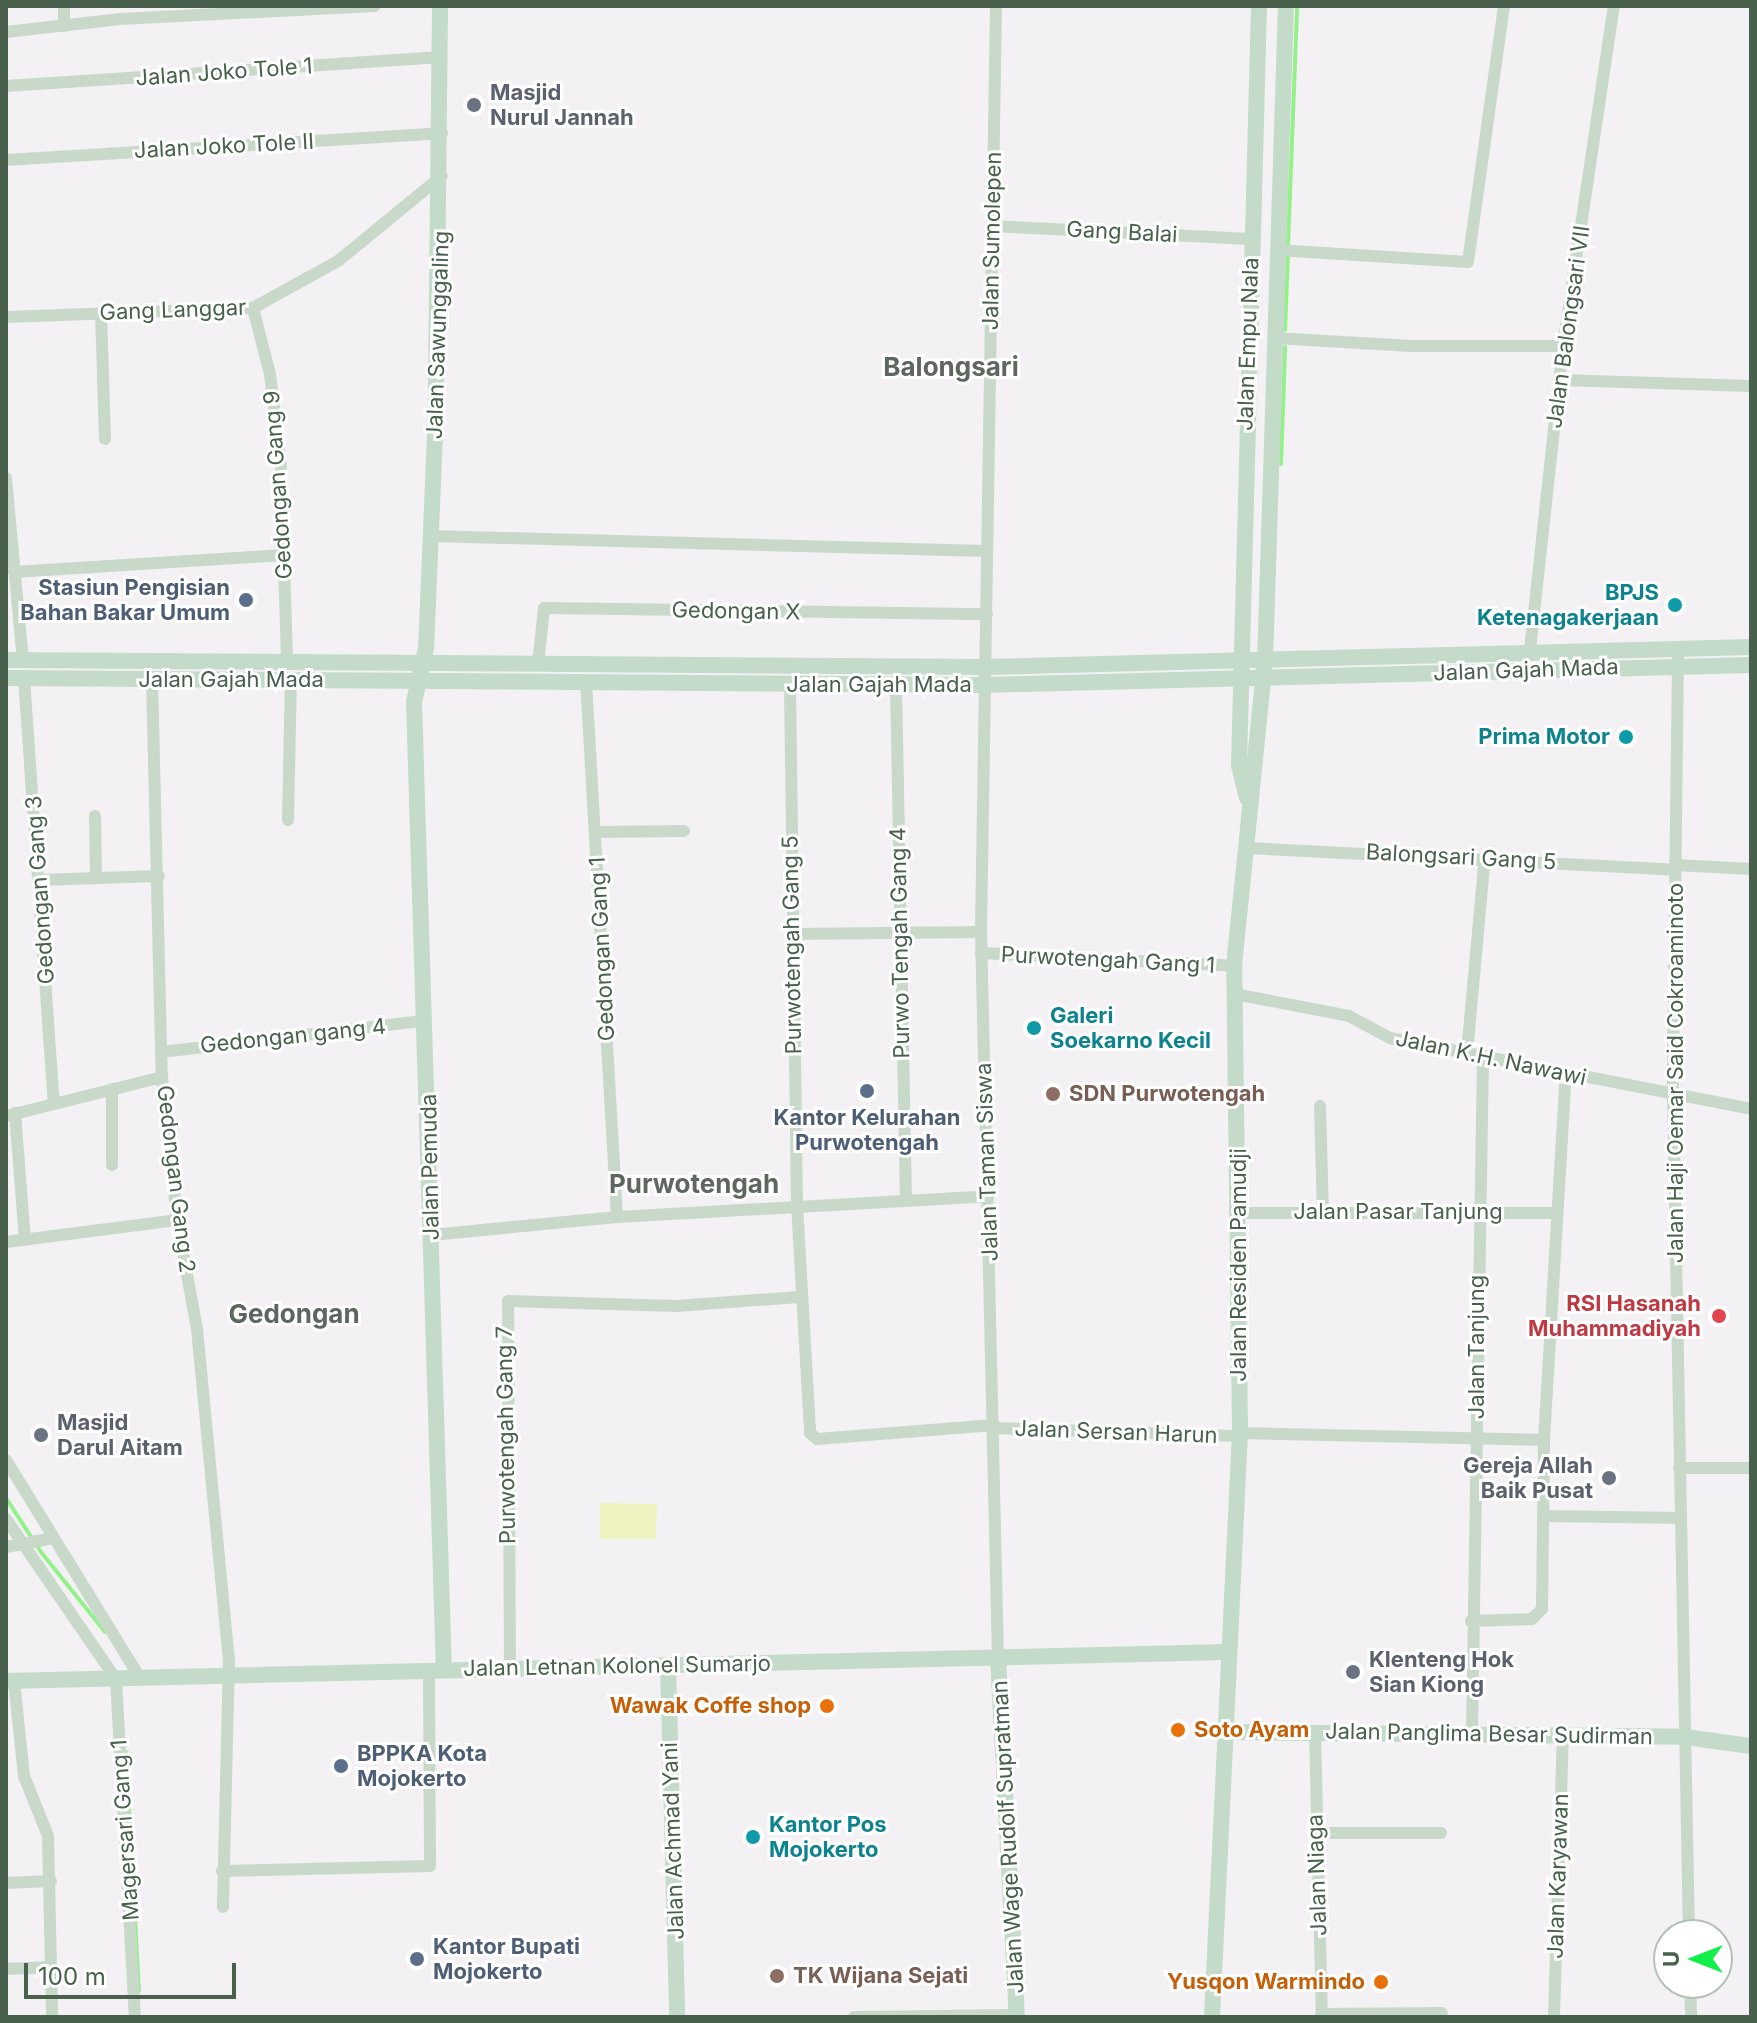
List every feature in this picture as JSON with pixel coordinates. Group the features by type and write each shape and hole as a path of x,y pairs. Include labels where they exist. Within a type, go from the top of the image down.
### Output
{"main road":[{"name":"Jalan Sawunggaling","path":"420,672 431,536 442,176 440,6"},
{"name":"Jalan Empu Nala","path":"1241,681 1259,6"},
{"name":"Jalan Empu Nala","path":"1265,662 1275,338 1281,250 1280,168 1286,6"},
{"path":"1253,166 1280,168"},
{"name":"Jalan Gajah Mada","path":"6,678 290,677 538,665 987,667 1241,664 1530,650 1751,647"},
{"name":"Jalan Gajah Mada","path":"14,660 290,677"},
{"name":"Jalan Residen Pamudji","path":"1212,2017 1239,1434 1234,966 1248,800 1257,769 1265,662"},
{"name":"Jalan Gajah Mada","path":"420,672 586,681 983,685 1263,681 1751,665"},
{"name":"Jalan Pemuda","path":"420,672 414,702 431,1235 436,1671"},
{"name":"Jalan Residen Pamudji","path":"1241,681 1239,765 1248,800"},
{"name":"Jalan Letnan Kolonel Sumarjo","path":"12,1686 117,1684 140,1678 1228,1652"},
{"name":"Jalan Wage Rudolf Supratman","path":"998,1657 1017,2016"},
{"name":"Jalan Achmad Yani","path":"668,1665 677,2017"},
{"name":"Jalan Panglima Besar Sudirman","path":"1226,1732 1685,1737 1751,1746"}],"street":[{"path":"64,6 64,26"},
{"path":"6,32 64,26 120,13 375,6"},
{"name":"Jalan Sumolepen","path":"987,667 986,551 996,6"},
{"path":"1281,250 1468,262 1504,6"},
{"name":"Jalan Balongsari VII","path":"1530,650 1563,346 1614,6"},
{"name":"Jalan Joko Tole 1","path":"6,86 441,57"},
{"name":"Jalan Joko Tole II","path":"6,160 442,133"},
{"name":"Gang Langgar","path":"6,317 253,308 338,261 442,176"},
{"name":"Gang Balai","path":"993,226 1251,239"},
{"name":"Gedongan Gang 9","path":"253,308 272,388 285,555 290,677 288,820"},
{"path":"101,312 105,439"},
{"path":"1275,338 1411,346 1563,346"},
{"path":"1560,380 1751,386"},
{"path":"6,478 14,572 14,660"},
{"path":"431,536 986,551"},
{"path":"14,572 285,555"},
{"name":"Gedongan X","path":"538,665 544,608 987,614"},
{"name":"Jalan Haji Oemar Said Cokroaminoto","path":"1678,649 1673,1095 1689,1919"},
{"name":"Jalan Taman Siswa","path":"987,667 983,685 981,953 998,1657"},
{"name":"Gedongan Gang 3","path":"24,678 54,1102"},
{"name":"Gedongan Gang 2","path":"152,679 162,1077 177,1220 197,1329 227,1676 223,1907"},
{"name":"Gedongan Gang 1","path":"586,681 617,1217"},
{"name":"Purwotengah Gang 5","path":"790,685 800,1297"},
{"name":"Purwo Tengah Gang 4","path":"896,685 906,1201"},
{"path":"95,816 96,878"},
{"path":"596,832 684,831"},
{"name":"Balongsari Gang 5","path":"1246,848 1751,869"},
{"path":"1467,1053 1485,857"},
{"path":"39,880 159,876"},
{"path":"792,934 981,932"},
{"name":"Purwotengah Gang 1","path":"981,953 1234,966"},
{"name":"Jalan K.H. Nawawi","path":"1235,994 1349,1016 1390,1038 1751,1109"},
{"name":"Gedongan gang 4","path":"162,1052 423,1021"},
{"name":"Jalan Tanjung","path":"1472,1734 1471,1621 1483,1055"},
{"path":"1471,1621 1540,1615 1544,1440 1566,1074"},
{"path":"25,1240 10,1114 162,1077"},
{"path":"112,1089 112,1165"},
{"path":"1320,1106 1323,1211"},
{"path":"431,1235 617,1217 988,1196"},
{"name":"Jalan Pasar Tanjung","path":"1239,1213 1557,1213"},
{"path":"6,1242 177,1220"},
{"name":"Jalan Sersan Harun","path":"800,1297 812,1438 994,1426 1544,1440"},
{"name":"Purwotengah Gang 7","path":"510,1669 508,1301 676,1306 800,1297"},
{"path":"6,1460 49,1539 140,1678"},
{"path":"1679,1468 1751,1468"},
{"path":"1544,1516 1681,1518"},
{"path":"6,1519 117,1684"},
{"path":"6,1547 49,1539"},
{"path":"222,1871 430,1866 436,1671"},
{"name":"Magersari Gang 1","path":"117,1684 135,2017"},
{"path":"12,1686 24,1776 47,1828 51,1881 52,2017"},
{"name":"Jalan Niaga","path":"1315,1733 1315,1833 1322,2015"},
{"name":"Jalan Karyawan","path":"1554,2017 1563,1735"},
{"path":"1315,1833 1441,1833"},
{"path":"6,1883 51,1881"},
{"path":"6,1969 51,1967"},
{"path":"1322,2015 1442,2013"},
{"path":"854,2017 1017,2016"}],"green space":[{"path":"600,1503 657,1504 656,1539 600,1539"}],"waterway":[{"path":"1288,245 1297,6"},
{"path":"1285,330 1288,255"},
{"path":"1281,464 1285,347"},
{"path":"6,1498 41,1552 105,1632"},
{"path":"126,1752 139,1991"}],"place":[{"name":"Masjid Nurul Jannah","path":"474,105"},
{"name":"Stasiun Pengisian Bahan Bakar Umum","path":"246,600"},
{"name":"BPJS Ketenagakerjaan","path":"1675,605"},
{"name":"Prima Motor","path":"1626,737"},
{"name":"Galeri Soekarno Kecil","path":"1034,1028"},
{"name":"Kantor Kelurahan Purwotengah","path":"867,1091"},
{"name":"SDN Purwotengah","path":"1053,1094"},
{"name":"RSI Hasanah Muhammadiyah","path":"1719,1316"},
{"name":"Masjid Darul Aitam","path":"41,1435"},
{"name":"Gereja Allah Baik Pusat","path":"1609,1478"},
{"name":"Klenteng Hok Sian Kiong","path":"1353,1672"},
{"name":"Wawak Coffe shop","path":"827,1706"},
{"name":"Soto Ayam","path":"1178,1730"},
{"name":"BPPKA Kota Mojokerto","path":"341,1766"},
{"name":"Kantor Pos Mojokerto","path":"753,1837"},
{"name":"Kantor Bupati Mojokerto","path":"417,1959"},
{"name":"TK Wijana Sejati","path":"777,1976"},
{"name":"Yusqon Warmindo","path":"1381,1982"}],"district":[{"name":"Balongsari","path":"951,367"},
{"name":"Purwotengah","path":"694,1184"},
{"name":"Gedongan","path":"294,1314"}]}
